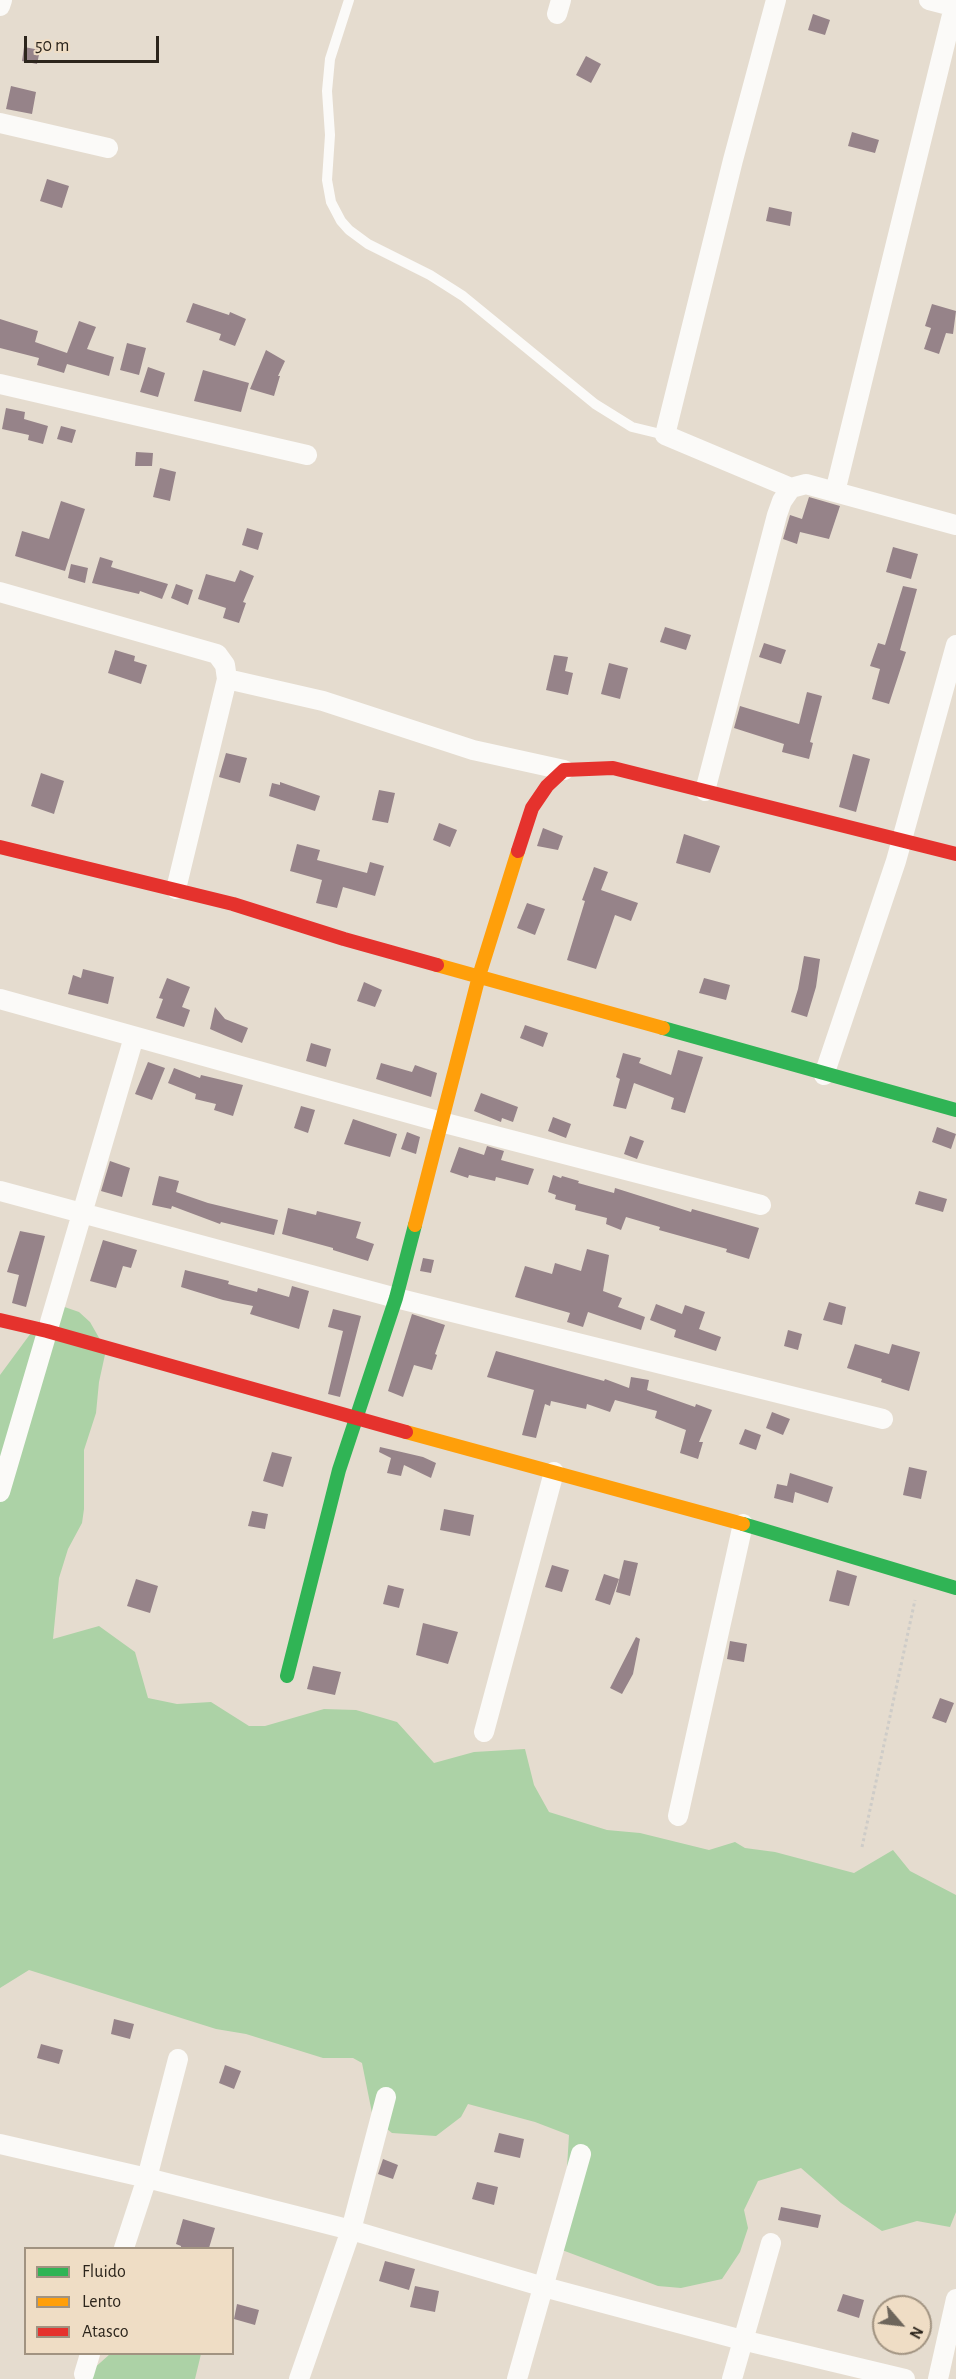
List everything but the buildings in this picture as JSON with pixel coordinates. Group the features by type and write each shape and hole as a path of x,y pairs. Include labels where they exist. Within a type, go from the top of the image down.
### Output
{"street":[{"path":"0,6 2,0"},
{"path":"776,0 733,160 665,435 791,488 806,484 956,525"},
{"path":"835,492 955,7 929,0"},
{"path":"0,123 108,148"},
{"path":"0,384 307,455"},
{"path":"705,791 777,515 782,501 791,488"},
{"path":"0,592 217,654 225,665 227,679 176,889"},
{"path":"825,1075 896,861 956,645"},
{"path":"227,679 323,701 473,750 564,771 613,768 956,854"},
{"path":"287,1676 339,1470 396,1298 479,976 532,808 547,786 564,771"},
{"path":"0,847 176,889 344,939 956,1110"},
{"path":"0,999 441,1122 761,1205"},
{"path":"0,1492 134,1037"},
{"path":"0,1191 396,1298 883,1419"},
{"path":"0,1320 47,1331 357,1419 742,1524 956,1588"},
{"path":"484,1732 554,1472"},
{"path":"678,1816 742,1524"},
{"path":"124,2247 147,2178 178,2059"},
{"path":"299,2379 351,2230 386,2097"},
{"path":"0,2144 147,2178 351,2230 544,2287 742,2340 905,2379"},
{"path":"517,2379 581,2154"},
{"path":"732,2379 771,2243"},
{"path":"938,2379 952,2329 956,2299"},
{"path":"84,2374 90,2355"}],"lane":[{"path":"348,0 330,59 327,92 330,135 327,180 331,202 341,221 349,230 369,244 430,275 464,296 595,404 632,427 665,435"}],"path":[{"path":"862,1847 919,1578"}],"green space":[{"path":"53,1303 79,1312 90,1322 106,1350 99,1382 96,1413 84,1450 82,1523 68,1549 59,1578 53,1639 99,1626 135,1652 148,1698 177,1704 211,1702 249,1726 265,1726 324,1709 356,1710 397,1722 434,1763 474,1752 525,1749 534,1785 549,1812 607,1830 640,1833 709,1850 735,1842 745,1848 775,1852 854,1873 893,1850 910,1871 956,1895 956,2212 950,2227 917,2221 882,2231 841,2203 801,2168 758,2181 744,2210 748,2228 740,2252 722,2279 681,2288 658,2286 562,2250 569,2135 535,2122 468,2104 461,2117 436,2136 392,2133 373,2118 362,2063 353,2058 323,2058 246,2034 216,2029 29,1970 0,1988 0,1375"},
{"path":"109,2355 201,2355 195,2379 82,2379"}],"traffic: fast":[{"path":"663,1028 956,1110"},
{"path":"287,1676 339,1470 396,1298 415,1225"},
{"path":"743,1524 956,1588"}],"traffic: slow":[{"path":"415,1225 479,976 518,851"},
{"path":"437,965 663,1028"},
{"path":"406,1432 743,1524"}],"traffic: jam":[{"path":"518,851 532,808 547,786 564,770 613,768 956,854"},
{"path":"0,847 233,904 437,965"},
{"path":"0,1320 47,1331 406,1432"}]}
